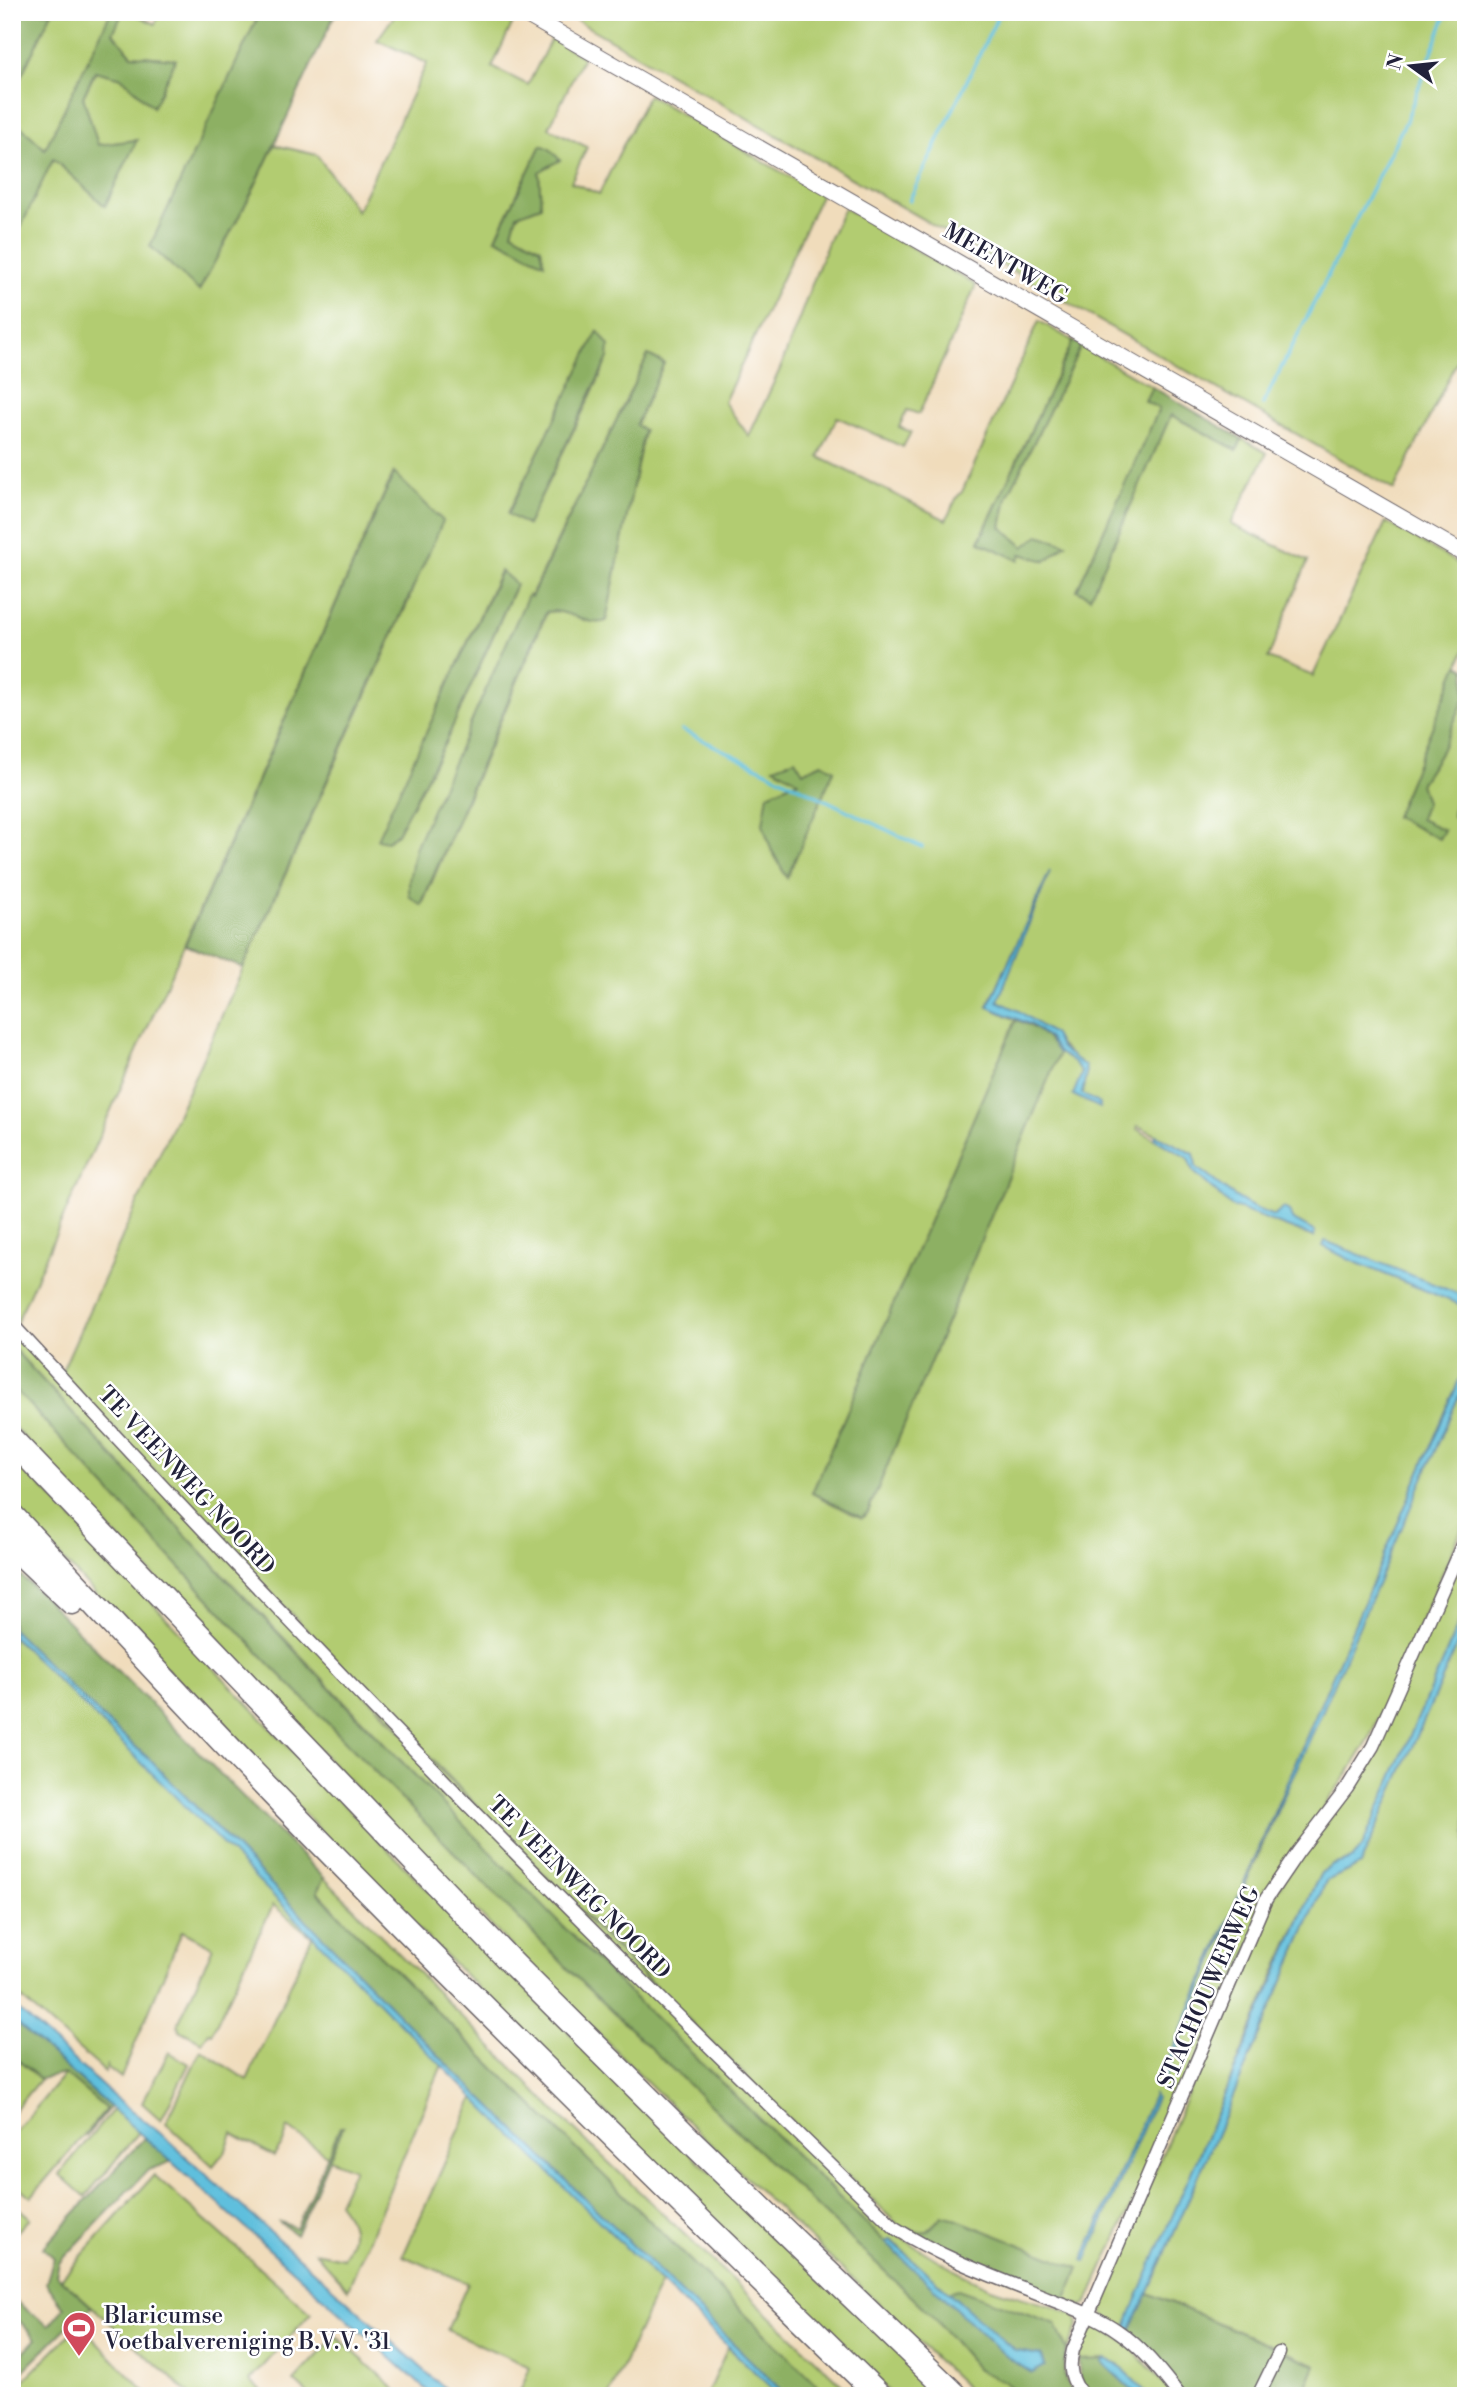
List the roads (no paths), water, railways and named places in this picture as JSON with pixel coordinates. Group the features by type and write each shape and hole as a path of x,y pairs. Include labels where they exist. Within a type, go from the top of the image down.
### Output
{"highway":[{"path":"12,1440 513,1964 704,2154 956,2396"},
{"path":"12,1516 253,1773 659,2181 880,2396"},
{"path":"12,1545 253,1773"}],"street":[{"name":"MEENTWEG","path":"522,12 1466,555"},
{"name":"TE VEENWEG NOORD","path":"12,1324 235,1562 619,1958 895,2228 950,2259 1089,2315 1116,2330 1153,2362 1180,2396"},
{"name":"STACHOUWERWEG","path":"1083,2396 1073,2382 1069,2365 1073,2350 1266,1899 1347,1788 1373,1745 1466,1536"},
{"path":"1258,2396 1279,2354"}],"water":[{"path":"1050,871 998,1001 1019,1011 1054,1035 1061,1048 1085,1066 1082,1094 1100,1104 1100,1108 1073,1095 1082,1073 1074,1062 1059,1053 1049,1039 1032,1025 988,1007"},
{"path":"1156,1135 1194,1154 1196,1167 1224,1189 1274,1216 1284,1208 1289,1211 1292,1219 1315,1232 1314,1237 1231,1206 1193,1171 1188,1158 1155,1139"},
{"path":"1325,1241 1466,1297 1466,1307 1350,1260 1323,1246"},
{"path":"1466,1364 1466,1379 1317,1724 1256,1857 1165,2078 1162,2075"},
{"path":"1466,1607 1466,1625 1360,1865 1326,1881 1128,2334 1124,2332 1138,2296 1312,1891 1321,1873 1333,1865 1352,1859 1362,1847"},
{"path":"12,1629 148,1758 442,2059 787,2396 780,2396 546,2169 12,1636"},
{"path":"12,2004 453,2396 433,2396 12,2019"},
{"path":"1154,2094 1156,2098 1086,2261 1083,2260"},
{"path":"890,2240 1015,2351 1041,2355 1045,2366 1032,2373 1006,2356 885,2242"},
{"path":"1105,2359 1116,2363 1150,2396 1138,2396 1102,2362"}],"waterway":[{"path":"909,201 1000,12"},
{"path":"1263,404 1406,121 1447,12"},
{"path":"682,730 922,847"}],"place":[{"name":"Blaricumse Voetbalvereniging B.V.V. '31","path":"79,2358"}]}
